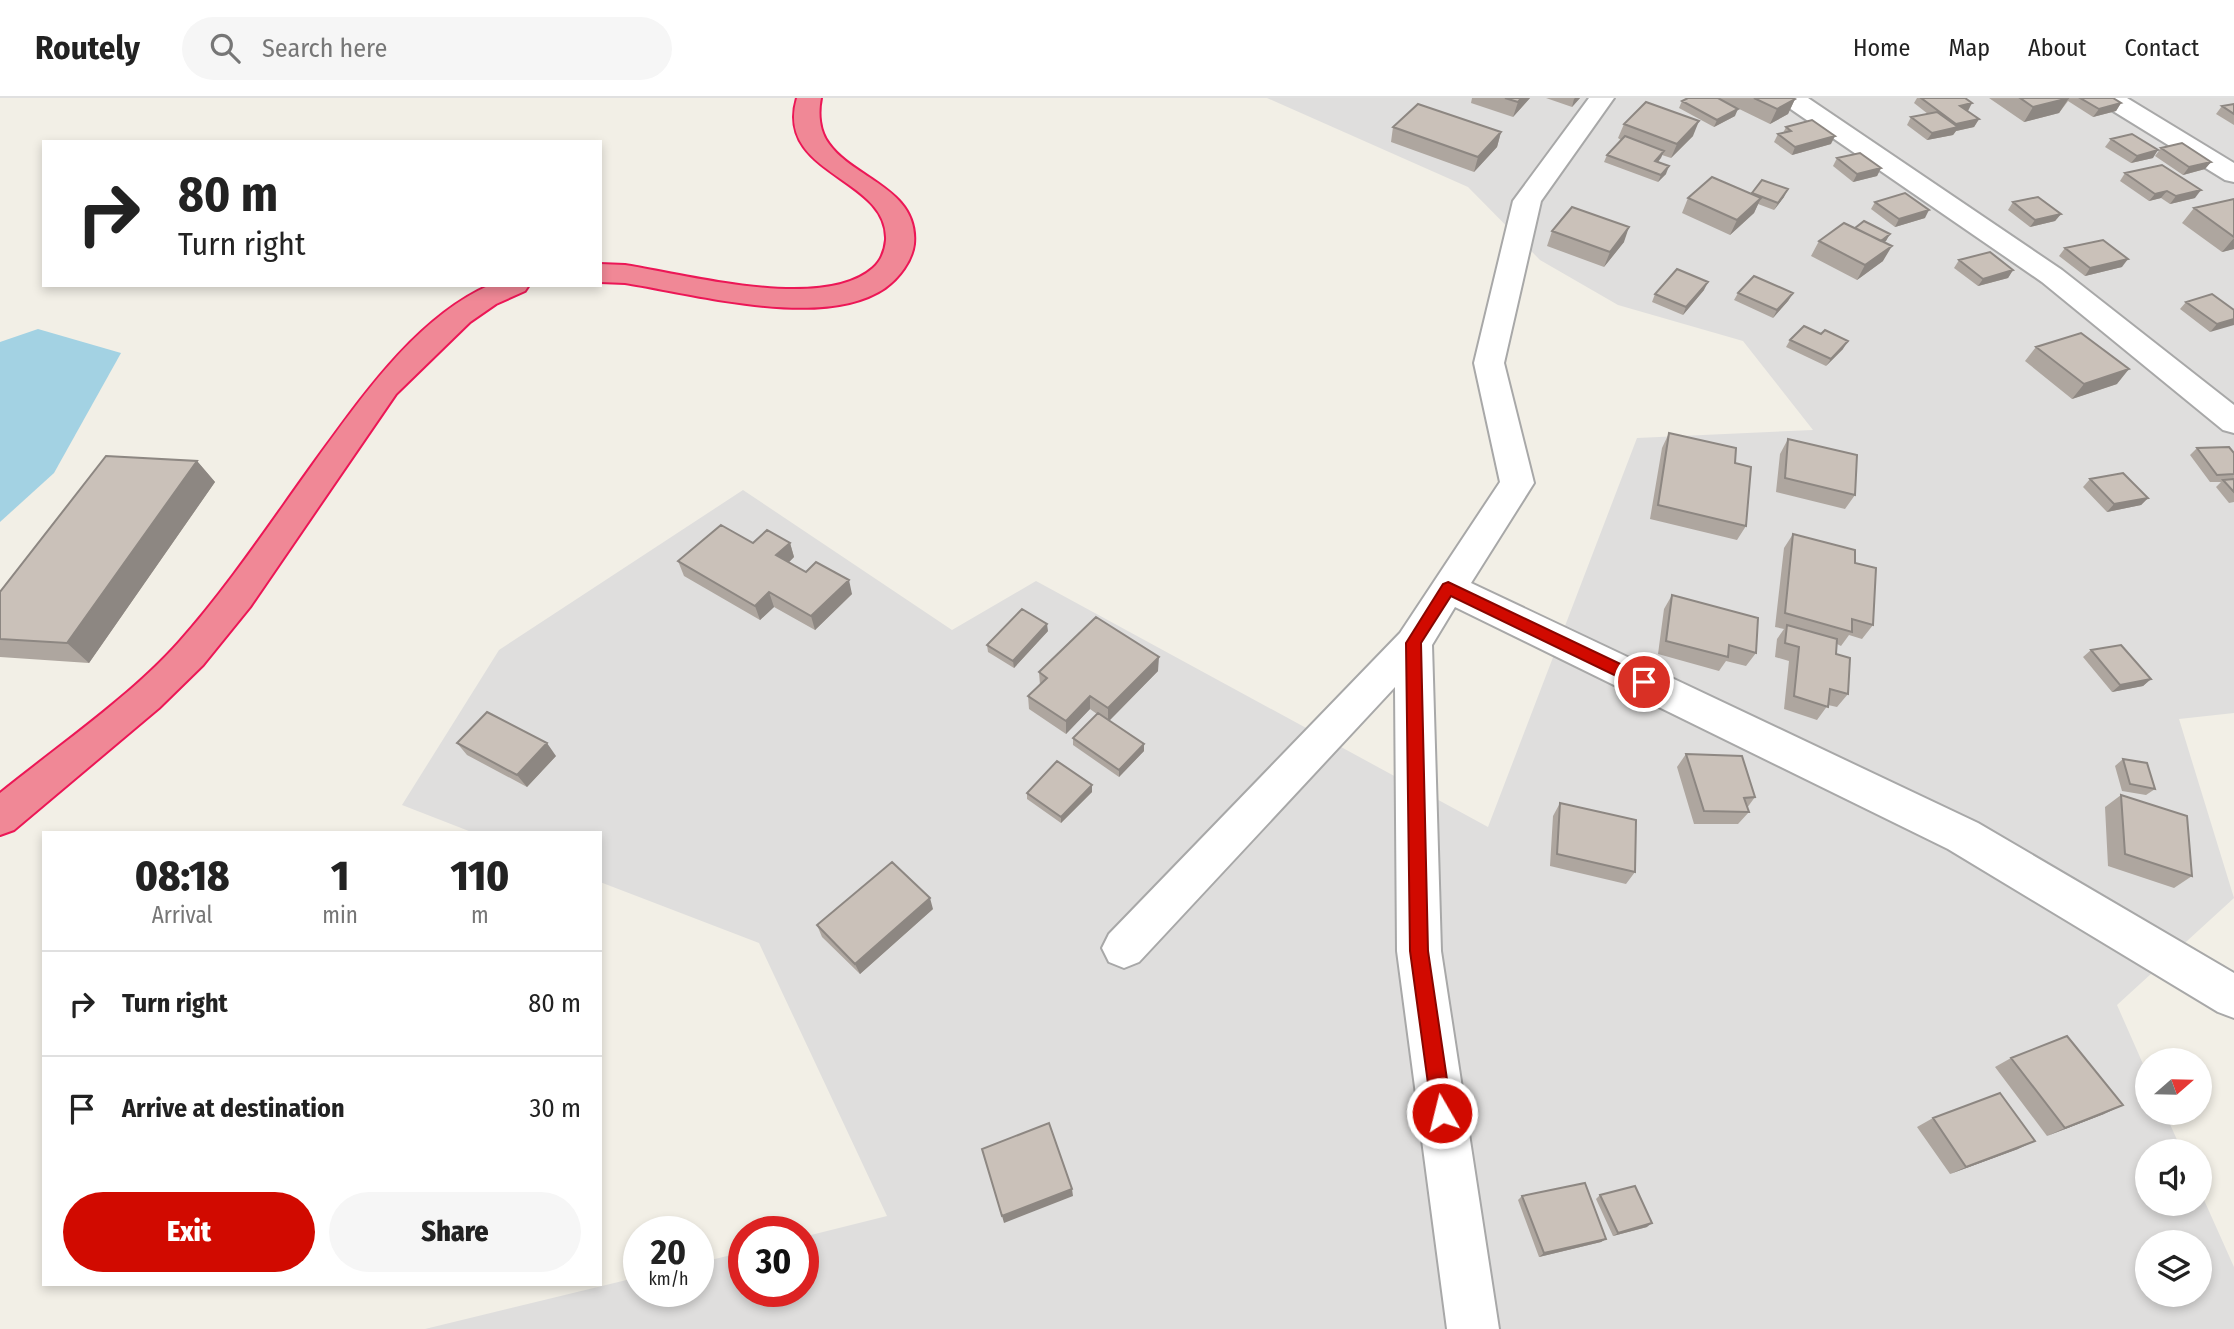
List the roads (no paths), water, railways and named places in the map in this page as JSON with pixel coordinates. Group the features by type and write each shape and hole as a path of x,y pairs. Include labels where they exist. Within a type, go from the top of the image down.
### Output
{"highway":[{"path":"602,274 625,274 791,300 831,298 879,279 891,268 900,250 895,216 875,193 839,168 815,144 805,109 808,98"},
{"path":"0,817 146,697 190,655 237,597 385,387 459,315 511,287"}],"street":[{"path":"1124,948 1413,643 1517,483 1489,363 1527,201 1602,98"},
{"path":"1791,98 2052,276 2234,422"},
{"path":"2109,98 2234,174"},
{"path":"1448,588 1963,836 2234,998"},
{"path":"1413,643 1419,951 1473,1329"}],"water":[{"path":"38,329 121,353 54,473 0,522 0,342"}]}
